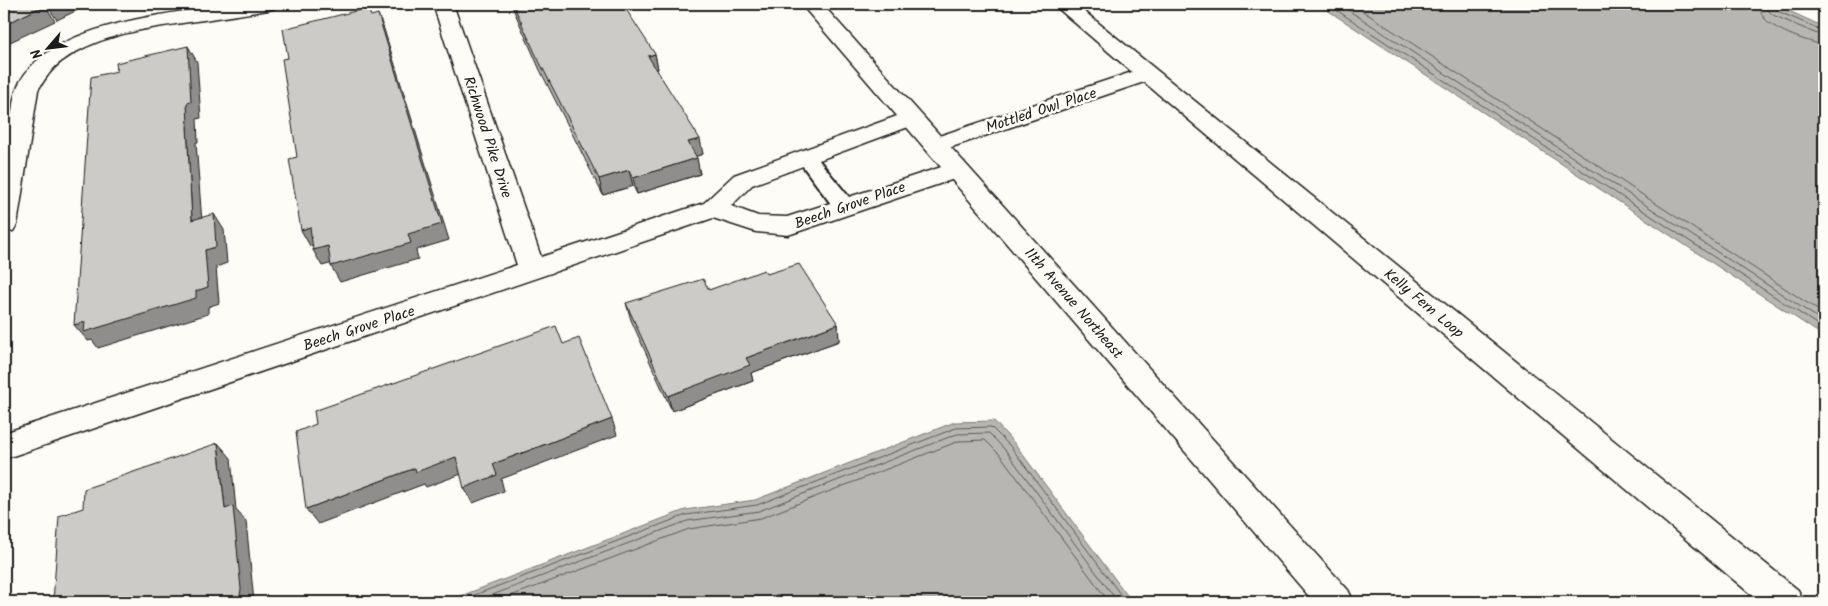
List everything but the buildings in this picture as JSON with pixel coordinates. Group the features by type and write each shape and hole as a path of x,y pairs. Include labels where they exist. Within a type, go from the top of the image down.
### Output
{"street":[{"path":"4,225 27,90 32,78 44,64 58,54 78,44 122,28 268,4"},
{"name":"Richwood Pike Drive","path":"443,4 532,270"},
{"name":"11th Avenue Northeast","path":"811,4 1336,602"},
{"name":"Kelly Fern Loop","path":"1063,4 1786,602"},
{"name":"Mottled Owl Place","path":"935,145 1147,74"},
{"name":"Beech Grove Place","path":"4,446 713,209 743,180 912,118"},
{"name":"Beech Grove Place","path":"713,209 756,224 788,226 957,170"}],"lane":[{"path":"806,157 845,207"}],"water":[{"path":"1318,4 1774,4 1824,27 1824,333 1819,333"},
{"path":"994,421 1015,444 1132,602 445,602 685,510 755,500 955,422"}]}
